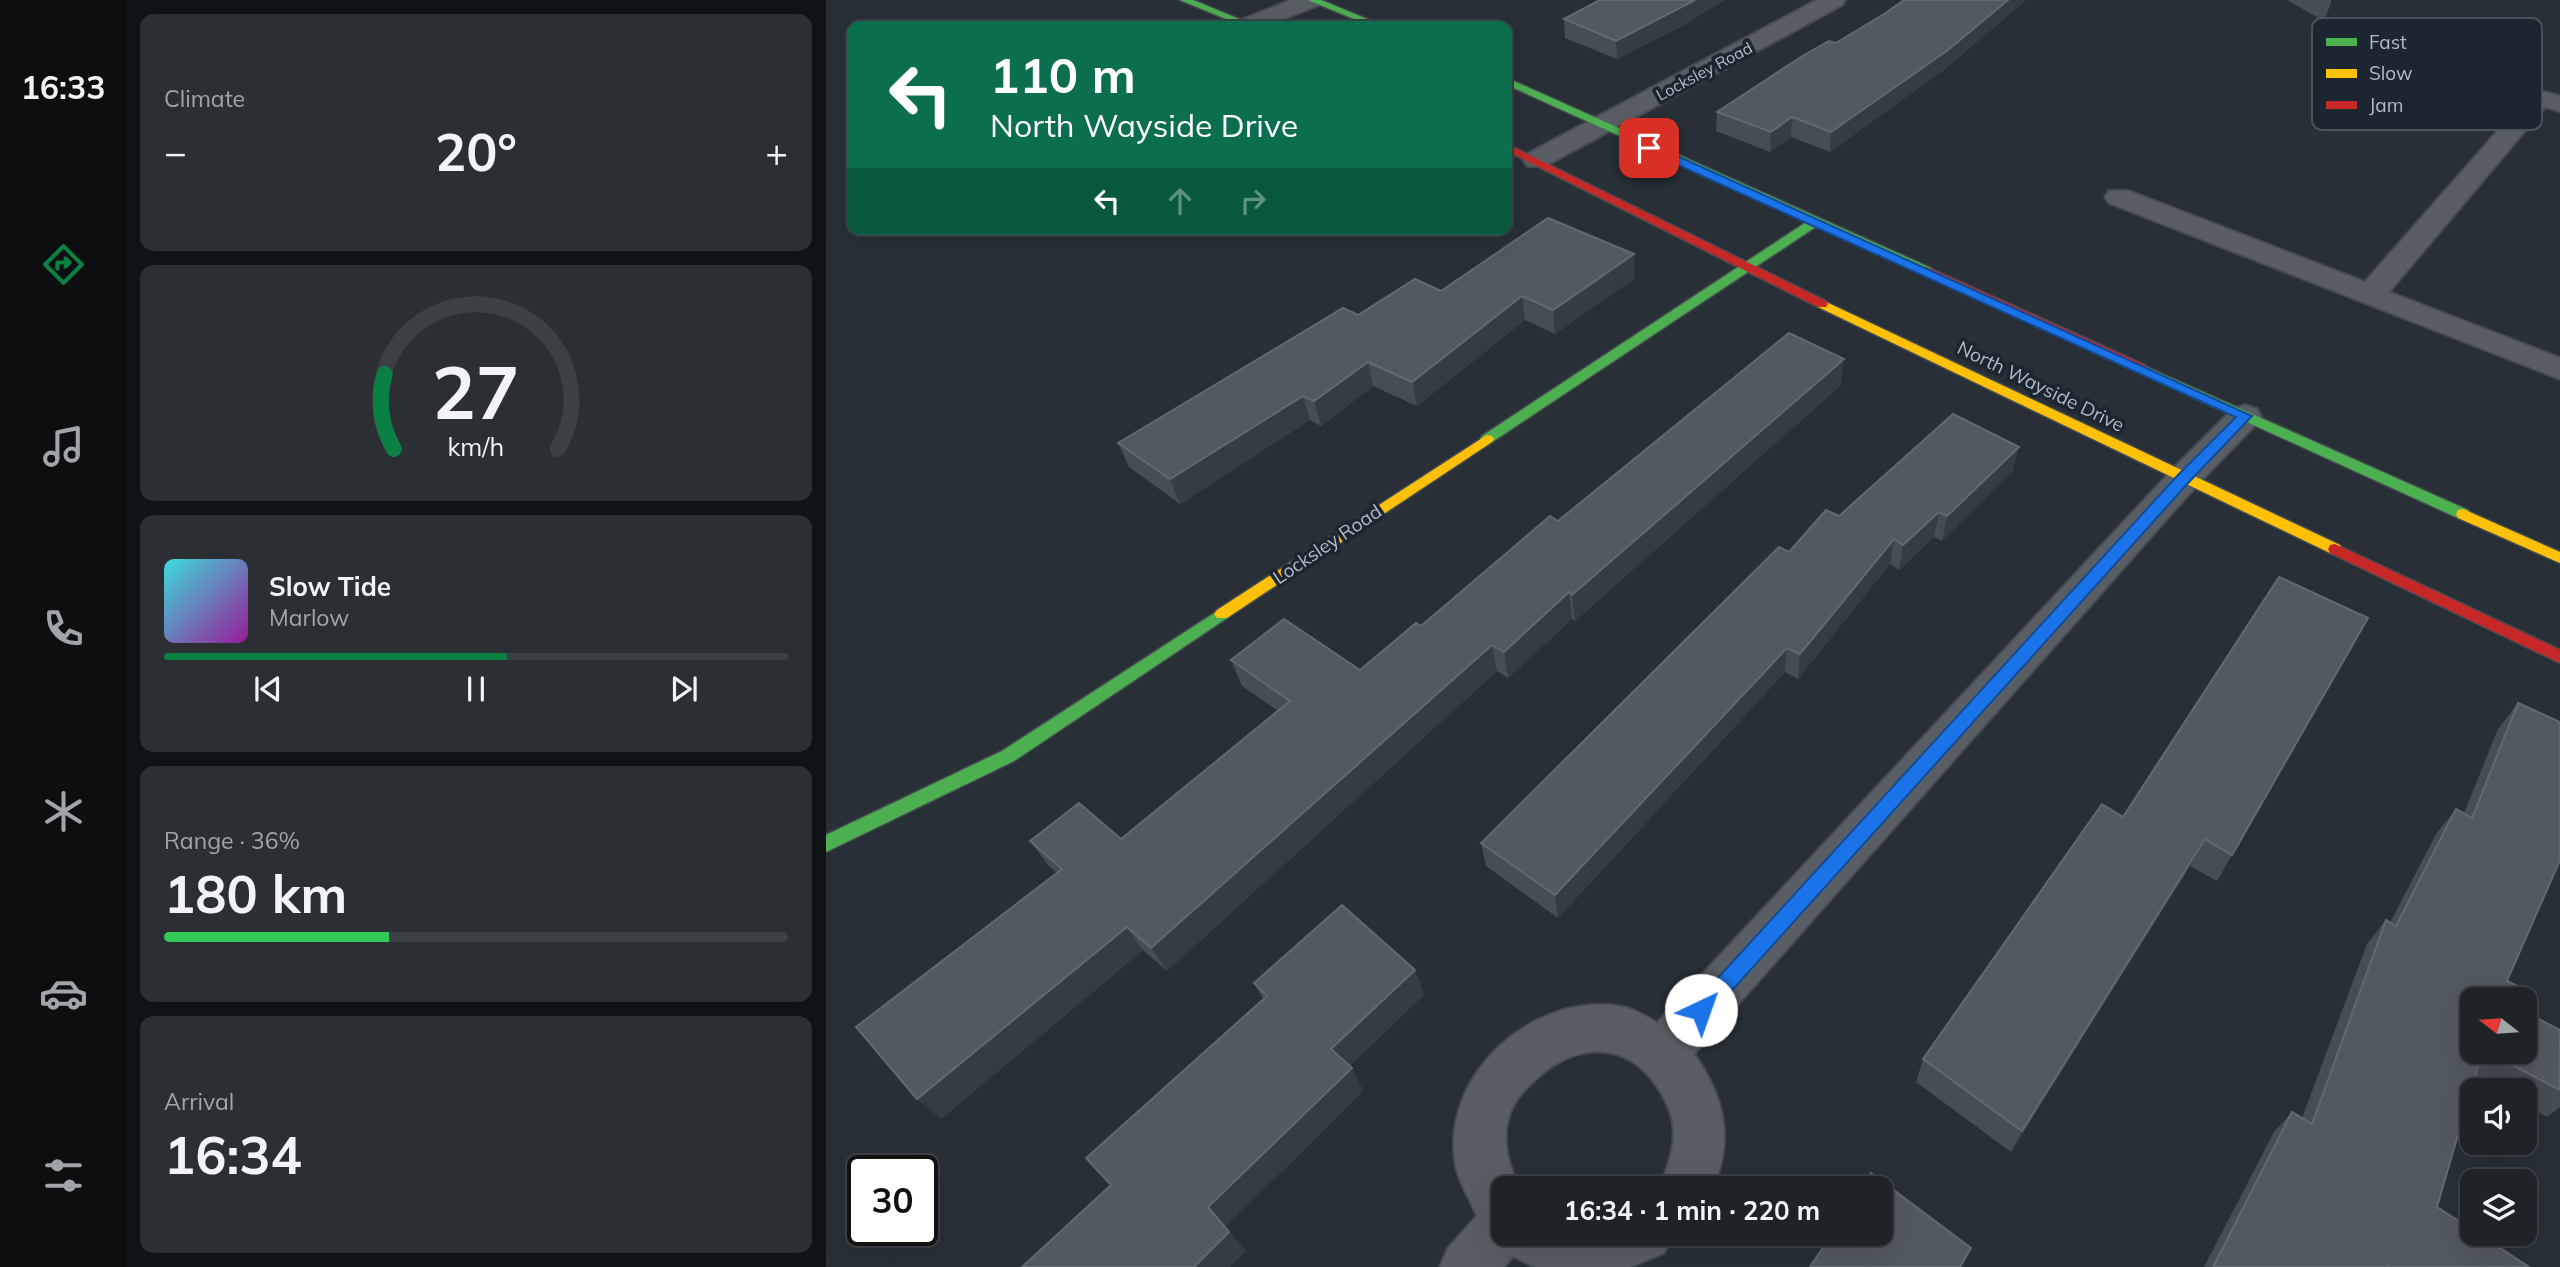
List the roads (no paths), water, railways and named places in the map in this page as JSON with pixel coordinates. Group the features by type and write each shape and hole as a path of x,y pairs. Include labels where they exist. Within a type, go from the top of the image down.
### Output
{"main road":[{"path":"1185,0 1238,21"},
{"path":"1312,0 1366,21"},
{"path":"1512,83 2560,558"},
{"name":"North Wayside Drive","path":"1512,148 1745,267 2560,657"},
{"name":"Locksley Road","path":"826,845 1008,757 1815,222"}],"street":[{"path":"1262,21 1312,0"},
{"name":"Locksley Road","path":"1536,160 1834,0"},
{"path":"2542,99 2560,104"},
{"path":"2370,295 2512,130"},
{"path":"2119,197 2560,369"},
{"path":"1664,1051 2183,478 2245,416"},
{"path":"1491,1197 1478,1158 1479,1123 1492,1090 1513,1062 1540,1041 1572,1029 1605,1027 1637,1034 1664,1051 1685,1076 1698,1108 1700,1142 1692,1176"},
{"path":"1466,1267 1491,1240"},
{"path":"1553,1246 1573,1251 1614,1246"}]}
